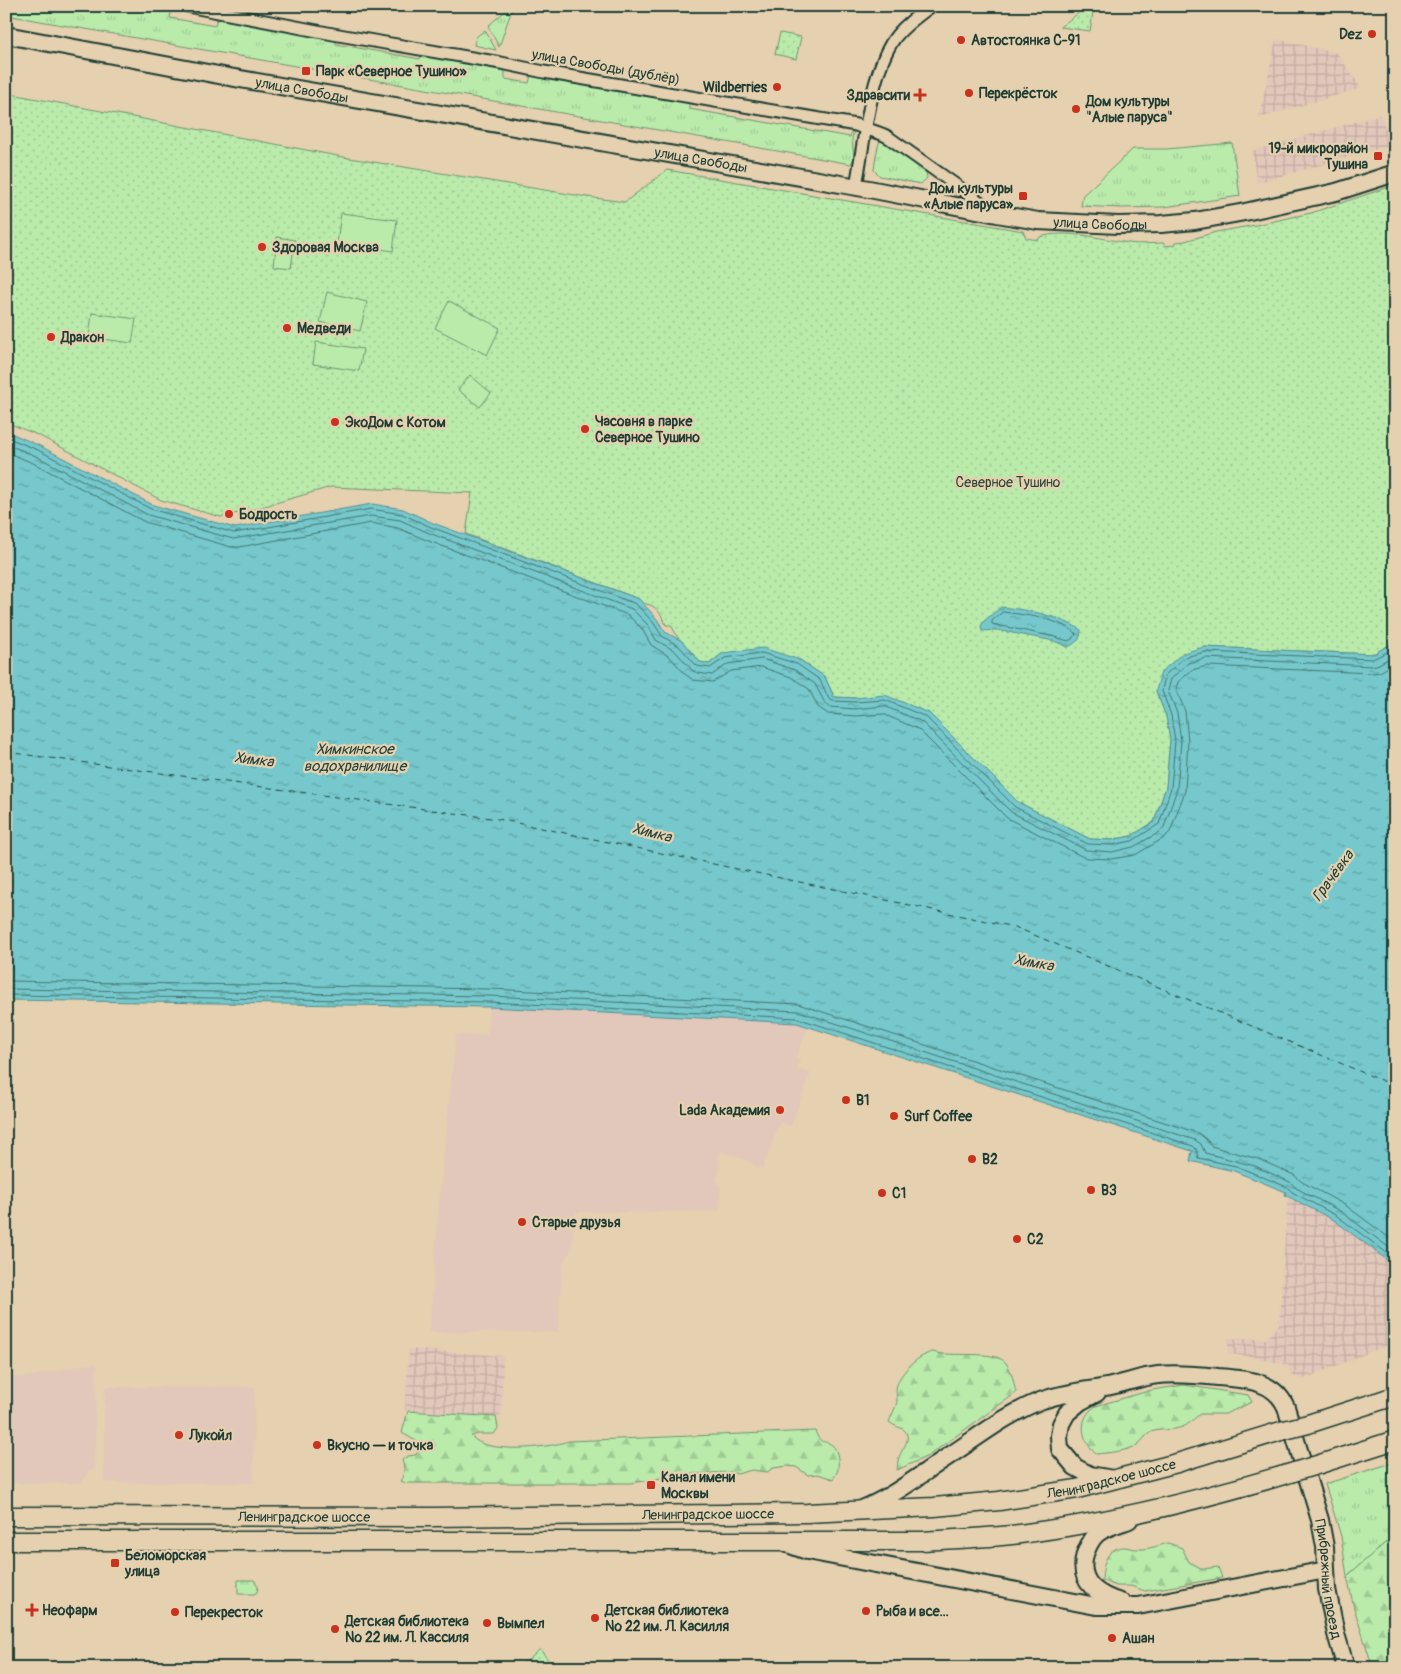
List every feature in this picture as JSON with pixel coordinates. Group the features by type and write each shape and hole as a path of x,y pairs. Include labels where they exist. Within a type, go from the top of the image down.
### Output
{"main road":[{"name":"Ленинградское шоссе","path":"6,1516 432,1517 857,1511 934,1507 999,1501 1077,1489 1120,1479 1308,1424 1395,1396"},
{"name":"Ленинградское шоссе","path":"6,1542 922,1541 1010,1535 1144,1513 1219,1494 1395,1440"}],"street":[{"name":"улица Свободы (дублёр)","path":"187,6 333,34 467,56 544,72 856,125 879,132 997,214"},
{"path":"856,186 876,85 886,55 893,40 906,26 931,6"},
{"name":"улица Свободы","path":"6,35 228,77 856,186 1024,219 1074,224 1161,224 1195,221 1336,192 1395,173"},
{"name":"Прибрежный проезд","path":"1108,1387 1158,1375 1180,1374 1252,1381 1265,1385 1283,1399 1320,1520 1325,1547 1327,1589 1334,1625 1346,1668"},
{"path":"1108,1387 1080,1402 1067,1413 1061,1424 1059,1436 1060,1450 1076,1467 1090,1476 1120,1479"},
{"path":"857,1511 895,1493 930,1467 1010,1417 1039,1402 1069,1393 1108,1387"},
{"path":"1138,1606 1115,1600 1096,1591 1086,1581 1083,1561 1090,1542 1098,1533 1144,1513"},
{"path":"778,1541 807,1551 1096,1606 1138,1606 1326,1570"}],"shaded area":[{"path":"1276,39 1337,53 1361,88 1259,118"},
{"path":"1380,115 1392,145 1257,183 1252,151"},
{"path":"489,1007 797,1023 808,1026 796,1058 800,1060 797,1069 810,1073 791,1126 780,1122 762,1169 742,1158 720,1151 718,1154 719,1173 715,1180 721,1187 719,1211 575,1212 571,1250 562,1264 558,1332 430,1332 439,1205 456,1035 488,1035"},
{"path":"1288,1196 1334,1220 1395,1266 1395,1342 1301,1380 1291,1374 1288,1365 1249,1356 1228,1354 1228,1338 1266,1339 1279,1325"},
{"path":"409,1349 503,1356 501,1417 405,1410"},
{"path":"96,1363 94,1470 89,1470 81,1483 6,1483 6,1377 27,1377"},
{"name":"Лукойл","path":"105,1387 254,1387 253,1483 104,1482"}],"green space":[{"path":"6,6 142,6 171,11 170,18 215,26 217,19 336,39 336,44 420,59 422,54 505,71 505,79 529,83 531,75 689,103 689,109 850,137 852,130 854,130 852,139 854,158 851,164 6,15"},
{"path":"513,6 499,47 488,26"},
{"path":"653,6 691,6 690,13"},
{"path":"1088,6 1094,6 1090,31 1060,27"},
{"path":"485,30 496,50 474,45 476,37"},
{"path":"780,33 801,37 796,59 775,54"},
{"name":"Северное Тушино","path":"6,93 343,157 587,197 625,202 667,170 1023,231 1026,238 1038,240 1040,237 1050,235 1072,234 1133,244 1164,243 1165,246 1175,245 1176,242 1216,232 1311,213 1395,185 1395,642 1373,654 1204,647 1156,691 1166,716 1170,740 1166,787 1154,822 1131,836 1111,840 1090,839 1018,802 929,713 855,698 834,697 825,677 800,660 723,653 709,664 700,662 677,636 671,625 666,625 660,613 653,606 643,603 639,599 466,534 472,493 331,487 221,517 161,500 40,436 6,422"},
{"path":"880,139 926,172 927,178 921,184 880,176 874,170"},
{"path":"1232,143 1240,196 1164,207 1121,208 1081,206 1083,195 1133,149 1167,149"},
{"path":"341,213 397,220 393,251 337,243"},
{"path":"277,237 295,240 291,268 274,266"},
{"path":"327,292 367,302 360,331 320,322"},
{"path":"449,301 500,328 487,355 435,328"},
{"path":"92,313 136,319 132,343 89,337"},
{"path":"316,342 363,349 359,371 313,364"},
{"path":"470,375 491,393 480,407 458,390"},
{"path":"933,1352 941,1354 983,1355 1000,1359 1006,1363 1010,1370 1016,1393 928,1456 897,1470 898,1460 906,1444 907,1436 903,1429 889,1422 897,1402 897,1385 899,1379 912,1364 922,1356"},
{"path":"1184,1385 1248,1395 1252,1402 1225,1414 1200,1414 1187,1425 1178,1428 1151,1432 1137,1445 1123,1450 1096,1454 1087,1442 1084,1436 1084,1423 1090,1411 1096,1406 1152,1390"},
{"path":"408,1411 496,1417 498,1428 494,1434 471,1436 479,1442 503,1448 533,1448 569,1441 815,1431 821,1440 832,1445 836,1450 838,1469 833,1479 818,1474 808,1475 796,1467 788,1466 773,1468 767,1472 752,1470 737,1474 730,1472 670,1475 653,1480 630,1483 407,1483 400,1481 404,1471 402,1460 408,1456 416,1455 420,1447 416,1441 402,1433"},
{"path":"1395,1462 1395,1540 1385,1543 1347,1576 1341,1536 1325,1484"},
{"path":"1395,1540 1395,1668 1373,1668 1354,1608 1347,1576 1385,1543"},
{"path":"1168,1543 1182,1548 1189,1562 1203,1569 1218,1567 1222,1578 1145,1591 1131,1586 1116,1586 1102,1580 1106,1559 1109,1554 1118,1548 1144,1549"},
{"path":"238,1580 254,1580 258,1586 257,1592 254,1594 238,1594"},
{"path":"540,1649 551,1664 548,1668 522,1668 521,1664 530,1659"}],"water":[{"name":"Химкинское водохранилище","path":"6,431 40,446 153,505 235,528 372,504 403,509 433,523 639,599 657,619 665,632 682,641 700,662 709,664 723,653 763,648 800,660 825,677 834,697 855,698 885,695 929,713 1018,802 1090,839 1111,840 1131,836 1154,822 1166,787 1170,740 1166,716 1156,691 1161,672 1183,653 1204,647 1373,654 1395,642 1395,1266 1334,1220 1285,1195 1286,1192 1234,1171 1190,1161 1192,1151 797,1023 489,1007 6,1000"},
{"path":"1001,607 1063,620 1081,630 1080,636 1076,642 1068,647 1054,641 997,630 982,631 981,626 984,621"}],"ferry route":[{"path":"6,752 498,819 1015,927 1395,1086"}],"place":[{"name":"Dez","path":"1372,34"},
{"name":"Автостоянка С-91","path":"961,40"},
{"name":"Парк «Северное Тушино»","path":"306,71"},
{"name":"Wildberries","path":"777,87"},
{"name":"Перекрёсток","path":"969,93"},
{"name":"Здравсити","path":"920,95"},
{"name":"Дом культуры \"Алые паруса\"","path":"1076,109"},
{"name":"19-й микрорайон Тушина","path":"1378,156"},
{"name":"Дом культуры «Алые паруса»","path":"1023,196"},
{"name":"Здоровая Москва","path":"262,247"},
{"name":"Медведи","path":"287,328"},
{"name":"Дракон","path":"51,337"},
{"name":"ЭкоДом с Котом","path":"335,422"},
{"name":"Часовня в парке Северное Тушино","path":"585,429"},
{"name":"Бодрость","path":"229,514"},
{"name":"B1","path":"846,1100"},
{"name":"Lada Академия","path":"780,1110"},
{"name":"Surf Coffee","path":"894,1116"},
{"name":"B2","path":"972,1159"},
{"name":"B3","path":"1091,1190"},
{"name":"C1","path":"882,1193"},
{"name":"Старые друзья","path":"522,1222"},
{"name":"C2","path":"1017,1239"},
{"name":"Лукойл","path":"179,1435"},
{"name":"Вкусно — и точка","path":"317,1445"},
{"name":"Канал имени Москвы","path":"651,1485"},
{"name":"Беломорская улица","path":"115,1563"},
{"name":"Неофарм","path":"32,1610"},
{"name":"Рыба и все...","path":"866,1611"},
{"name":"Перекресток","path":"175,1612"},
{"name":"Детская библиотека № 22 им. Л. Касилля","path":"595,1618"},
{"name":"Вымпел","path":"487,1623"},
{"name":"Детская библиотека № 22 им. Л. Кассиля","path":"335,1629"},
{"name":"Ашан","path":"1112,1638"}],"water label":[{"name":"Химка","path":"254,760"},
{"name":"Химка","path":"652,833"},
{"name":"Грачёвка","path":"1333,876"},
{"name":"Химка","path":"1034,963"}]}
